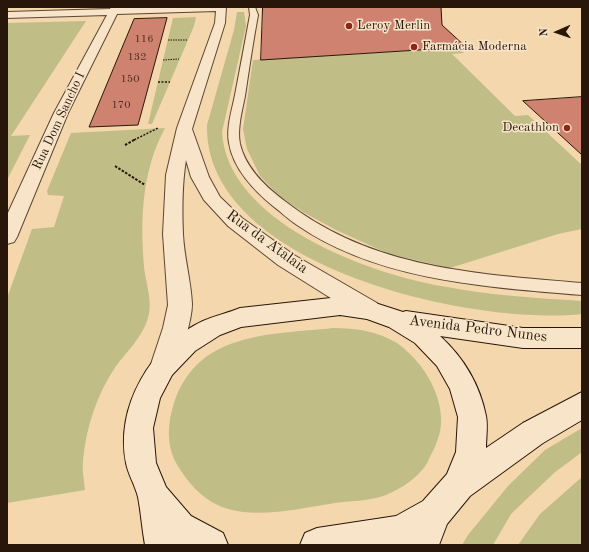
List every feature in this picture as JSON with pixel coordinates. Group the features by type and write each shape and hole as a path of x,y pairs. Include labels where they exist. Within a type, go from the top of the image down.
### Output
{"street":[{"path":"7,16 36,11 221,8 220,23 185,128 175,175 172,234 180,305 175,328 163,367 147,395 138,428 141,463 154,498 162,545"},
{"name":"Rua Dom Sancho I","path":"7,237 61,113 115,10"},
{"name":"Rua da Atalaia","path":"185,128 203,183 212,200 234,222 286,260 369,310"},
{"path":"163,367 186,344 211,328 240,318 340,306 369,310 397,320 424,336 446,358 463,386 472,417 471,452 459,485"},
{"name":"Avenida Pedro Nunes","path":"397,320 523,338 582,338"},
{"path":"422,545 435,513 459,485 533,433 582,405"},
{"path":"154,498 179,528 211,545"},
{"path":"317,545 400,532 435,513"}],"lane":[{"path":"252,7 254,15 235,122 235,146 246,170 281,208 305,224 368,255 450,276 492,282 582,289"}],"path":[{"path":"168,40 188,40"},
{"path":"163,60 179,59"},
{"path":"158,82 170,82"},
{"path":"125,146 158,128"},
{"path":"115,166 146,185"}],"shaded area":[{"path":"237,12 244,12 246,26 222,132 230,164 248,192 274,216 305,238 340,255 376,269 410,279 476,292 582,301 582,314 535,315 477,310 415,297 353,277 296,250 249,216 218,174 207,125 234,30"},
{"path":"196,17 194,26 152,124 148,124 173,18"},
{"path":"86,21 11,136 30,135 7,180 7,23"},
{"path":"459,48 464,53 452,54 515,116 528,115 582,165 582,229 558,234 450,268 389,254 336,230 303,212 279,196 260,176 247,149 243,129 253,60"},
{"path":"165,128 156,147 148,172 144,199 142,226 144,267 150,306 148,318 142,332 116,366 98,399 84,448 83,472 85,490 7,503 7,298 32,229 54,227 64,196 48,195 47,191 71,133"},
{"path":"333,328 366,331 397,343 421,366 433,386 440,407 440,432 427,463 419,474 403,486 380,497 280,512 251,513 238,511 217,505 202,495 190,483 180,469 175,461 170,447 169,425 172,410 185,379 200,362 218,349 239,341 261,336"},
{"path":"582,428 582,452 554,473 511,514 493,545 462,545 468,535 508,486 545,450"},
{"path":"582,477 582,545 518,545 540,514"}],"building":[{"name":"Leroy Merlin","path":"263,7 441,7 442,25 466,47 261,60"},
{"path":"167,18 138,125 89,127 134,19"},
{"name":"Decathlon","path":"582,97 582,155 523,101"}],"place":[{"name":"Leroy Merlin","path":"349,26"},
{"name":"Farmácia Moderna","path":"414,47"},
{"name":"Decathlon","path":"567,128"}]}
